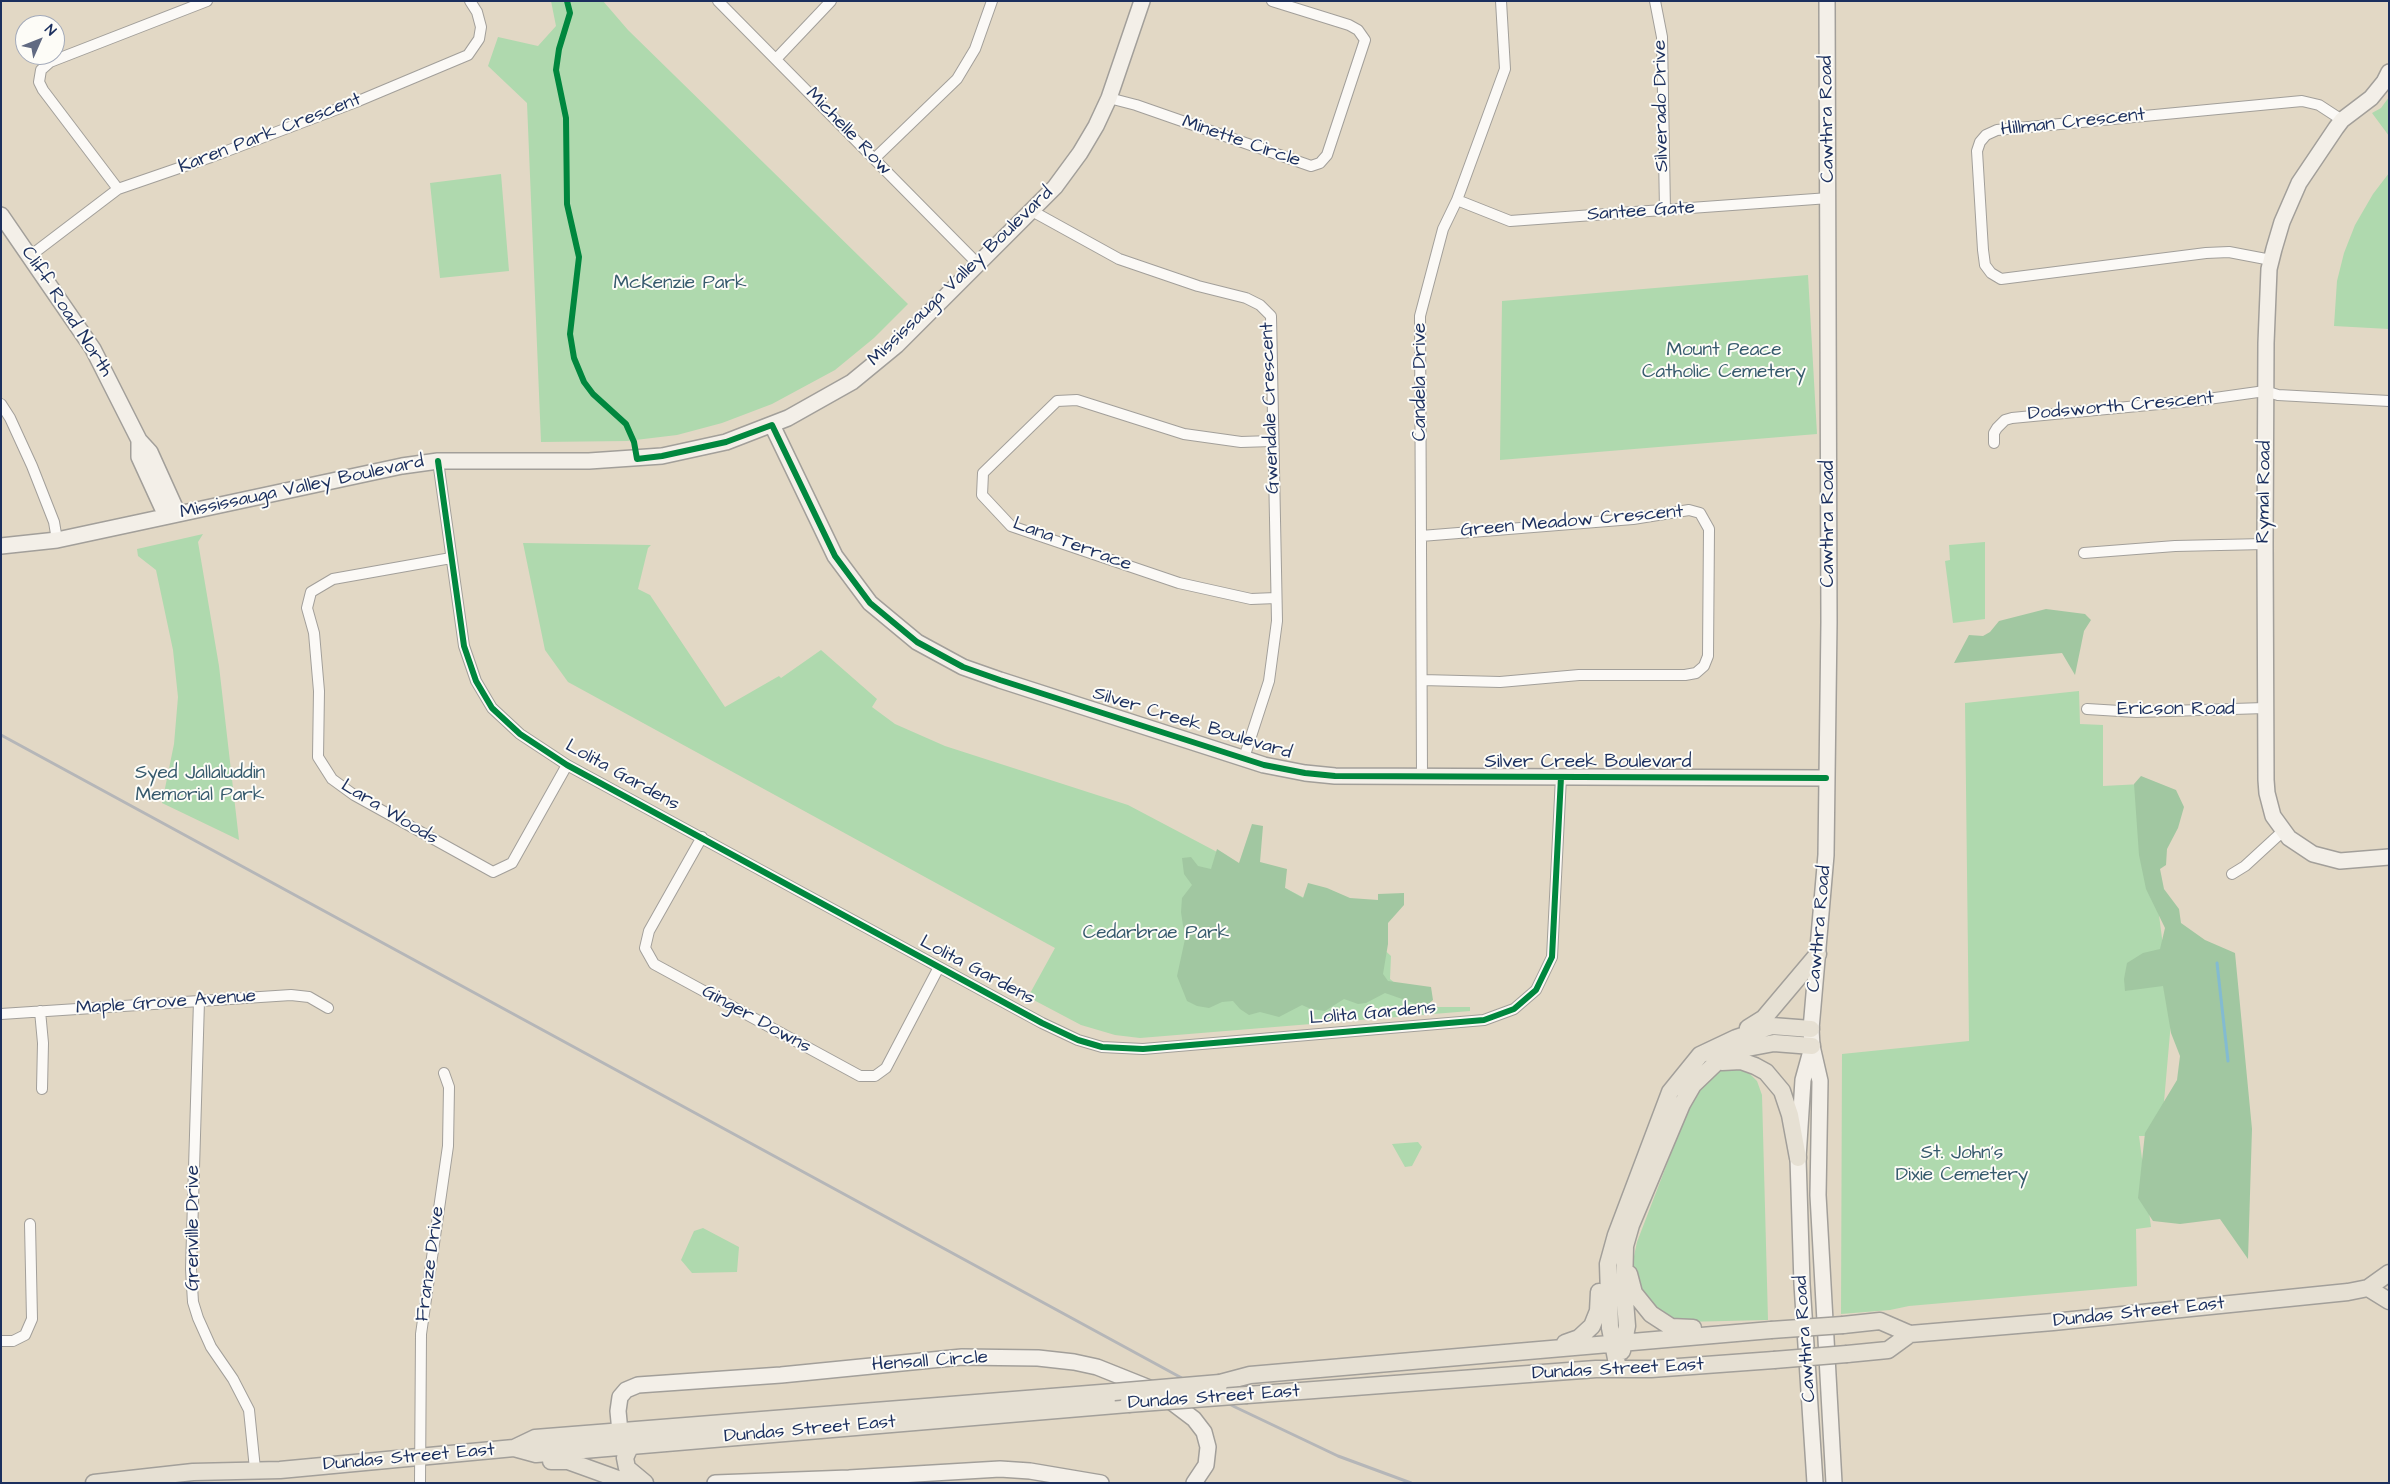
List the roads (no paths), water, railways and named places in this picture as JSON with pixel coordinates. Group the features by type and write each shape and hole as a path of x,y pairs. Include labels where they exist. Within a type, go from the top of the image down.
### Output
{"main road":[{"path":"1736,1038 1764,1018 1818,954"},
{"path":"1618,1369 1618,1343 1607,1287 1608,1264 1616,1235 1670,1092 1700,1055 1736,1038 1772,1026 1811,1029"},
{"path":"1618,1343 1627,1326 1624,1289 1625,1246 1631,1225 1682,1104 1693,1085 1717,1062 1742,1049 1774,1043 1812,1046"},
{"path":"1717,1062 1741,1061 1766,1072 1786,1100 1798,1158"},
{"path":"1626,1260 1634,1293 1646,1309 1660,1320 1680,1329 1730,1326 1743,1333"},
{"path":"1519,1351 1528,1347 1571,1342 1585,1333 1592,1326 1598,1311 1599,1271 1608,1264"},
{"name":"Dundas Street East","path":"514,1448 535,1438 1220,1383 1250,1375 1519,1351 1880,1321 1910,1334 2147,1312 2368,1288 2389,1273"},
{"path":"2368,1288 2389,1301"},
{"name":"Dundas Street East","path":"94,1483 200,1471 255,1476 305,1468 514,1448 536,1454 1128,1404 1596,1369 1651,1369 1774,1360 1888,1350 1910,1334"},
{"path":"635,1445 629,1449 625,1458 627,1468 645,1483"},
{"path":"536,1454 545,1461 568,1461 629,1483"}],"street":[{"path":"118,190 43,90 39,82 41,70 50,62 207,1"},
{"name":"Karen Park Crescent","path":"30,256 118,190 347,106 468,55 479,39 481,27 477,12 470,1"},
{"name":"Michelle Row","path":"718,1 777,58 977,264"},
{"path":"777,58 831,1"},
{"path":"874,159 957,79 975,49 992,1"},
{"name":"Mississauga Valley Boulevard","path":"1,546 57,540 438,461 637,459 662,456 726,442 772,425 852,382 897,345 1055,187 1080,153 1109,98 1142,1"},
{"name":"Minette Circle","path":"1109,98 1136,105 1311,166 1320,163 1327,155 1365,40 1358,30 1349,25 1272,1"},
{"name":"Candela Drive","path":"1422,776 1420,316 1443,228 1457,200 1505,69 1501,1"},
{"name":"Silverado Drive","path":"1655,1 1662,37 1664,211"},
{"name":"Cawthra Road","path":"1826,1 1829,198 1829,622 1826,855 1811,1029 1812,1046 1820,1081 1818,1195 1834,1483"},
{"name":"Rymal Road","path":"2389,72 2384,82 2371,98 2342,120 2299,183 2282,222 2271,260 2269,269 2265,391 2264,544 2267,793 2273,816 2282,832 2300,848 2327,859 2340,861 2389,857"},
{"name":"Hillman Crescent","path":"2271,260 2229,252 2206,253 2001,279 1991,273 1985,265 1982,250 1977,151 1980,142 1986,134 1997,130 2302,101 2319,105 2342,120"},
{"name":"Santee Gate","path":"1457,200 1510,221 1829,198"},
{"name":"Gwendale Crescent","path":"1032,211 1119,259 1198,286 1246,298 1260,305 1271,316 1277,621 1269,681 1244,758"},
{"name":"Cliff Road North","path":"1,215 93,349 138,440 150,452 172,515"},
{"path":"2265,391 2278,395 2389,401"},
{"name":"Dodsworth Crescent","path":"1994,443 1996,428 2005,420 2012,418 2209,399 2265,391"},
{"name":"Lana Terrace","path":"1272,441 1241,442 1184,434 1077,400 1057,402 983,473 982,495 1011,526 1179,583 1251,599 1276,598"},
{"path":"1,404 10,418 32,466 54,522 57,540"},
{"name":"Silver Creek Boulevard","path":"772,425 835,556 870,603 917,642 963,667 1000,680 1264,765 1335,776 1826,778"},
{"name":"Lolita Gardens","path":"438,461 464,646 476,681 492,708 520,734 567,765 939,968 1042,1023 1078,1040 1102,1047 1143,1049 1484,1020 1514,1009 1536,990 1552,957 1561,777"},
{"name":"Green Meadow Crescent","path":"1421,536 1633,519 1689,510 1700,513 1709,530 1708,656 1704,666 1696,673 1685,675 1578,675 1500,682 1422,680"},
{"path":"2084,553 2175,546 2264,544"},
{"name":"Lara Woods","path":"451,558 333,579 311,592 306,608 314,633 320,691 318,757 332,779 354,795 493,872 512,863 567,765"},
{"name":"Ericson Road","path":"2087,709 2136,712 2265,708"},
{"path":"2232,874 2245,866 2282,832"},
{"name":"Ginger Downs","path":"702,837 649,931 645,948 654,964 860,1076 875,1076 886,1068 939,968"},
{"name":"Maple Grove Avenue","path":"1,1014 291,995 309,997 328,1008"},
{"name":"Grenville Drive","path":"199,1001 191,1269 193,1302 211,1346 233,1379 249,1410 255,1476"},
{"path":"40,1011 43,1043 42,1089"},
{"name":"Cawthra Road","path":"1812,1046 1803,1080 1798,1158 1802,1284 1815,1483"},
{"name":"Franze Drive","path":"420,1483 421,1334 448,1146 449,1087 444,1073"},
{"path":"1,1341 13,1341 25,1335 32,1319 30,1224"},
{"name":"Hensall Circle","path":"620,1432 618,1411 620,1397 626,1390 638,1385 781,1375 962,1357 1038,1358 1097,1367 1158,1391 1194,1419 1204,1432 1208,1447 1206,1465 1194,1483"},
{"path":"715,1483 849,1481 1000,1469 1030,1471 1101,1483"}],"waterway":[{"path":"2217,963 2228,1061"}],"railway":[{"path":"1,735 1235,1407 1338,1456 1411,1483"}],"park label":[{"name":"McKenzie Park","path":"680,284"},
{"name":"Mount Peace Catholic Cemetery","path":"1724,362"},
{"name":"Syed Jallaluddin Memorial Park","path":"200,785"},
{"name":"Cedarbrae Park","path":"1156,934"},
{"name":"St. John’s Dixie Cemetery","path":"1962,1165"}]}
